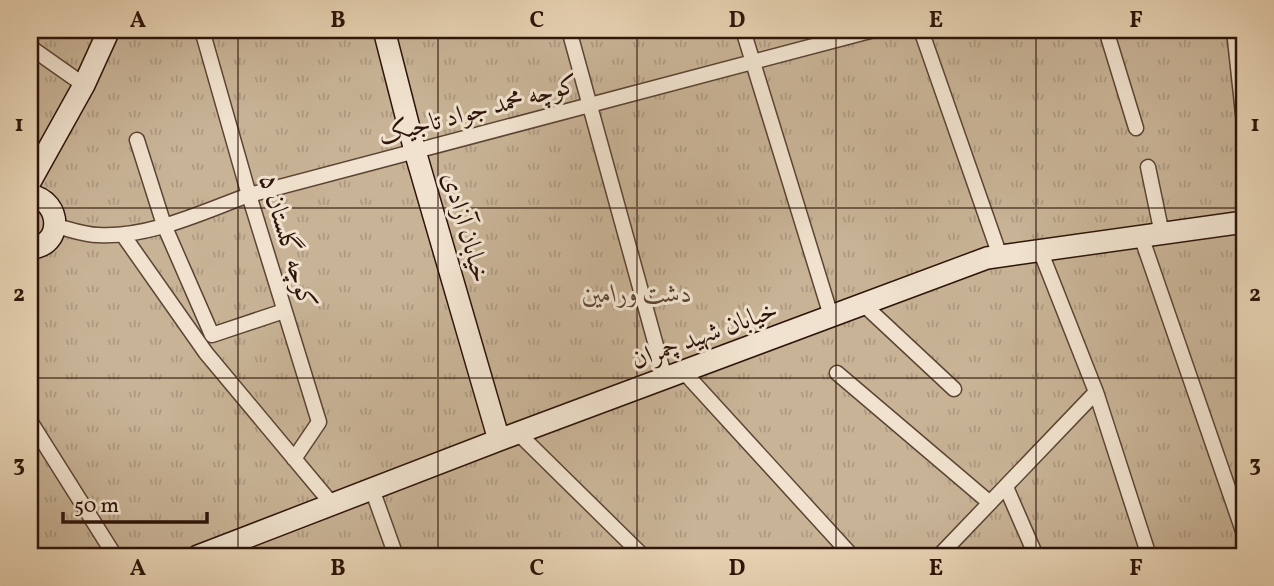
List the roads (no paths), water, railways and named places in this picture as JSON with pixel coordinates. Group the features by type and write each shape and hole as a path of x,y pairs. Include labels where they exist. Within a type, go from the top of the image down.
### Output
{"main road":[{"path":"30,248 36,248 49,240 56,226 53,209 30,183 84,85 109,30"},
{"name":"خیابان آزادی","path":"384,30 415,151 509,436"},
{"name":"خیابان شهید چمران","path":"198,556 509,436 987,258 1244,222"}],"street":[{"name":"کوچه گلستان ۵","path":"202,30 249,195 319,422 294,459"},
{"path":"569,30 674,374 852,556"},
{"path":"743,30 831,316"},
{"name":"کوچه محمد جواد تاجیک","path":"56,226 95,235 123,235 164,225 249,195 874,30"},
{"path":"921,30 1000,256"},
{"path":"1106,30 1136,128"},
{"path":"1234,30 1244,123"},
{"path":"30,47 84,85"},
{"path":"137,140 164,225 212,335 284,311"},
{"path":"1148,167 1151,235 1244,534"},
{"path":"123,235 206,353 332,505"},
{"path":"1040,250 1096,392 1149,556"},
{"path":"863,304 954,389"},
{"path":"837,373 990,503"},
{"path":"939,556 1096,392"},
{"path":"30,421 115,556"},
{"path":"509,436 643,556"},
{"path":"1006,487 1036,556"},
{"path":"372,489 396,556"}],"park label":[{"name":"دشت ورامین","path":"637,293"}]}
